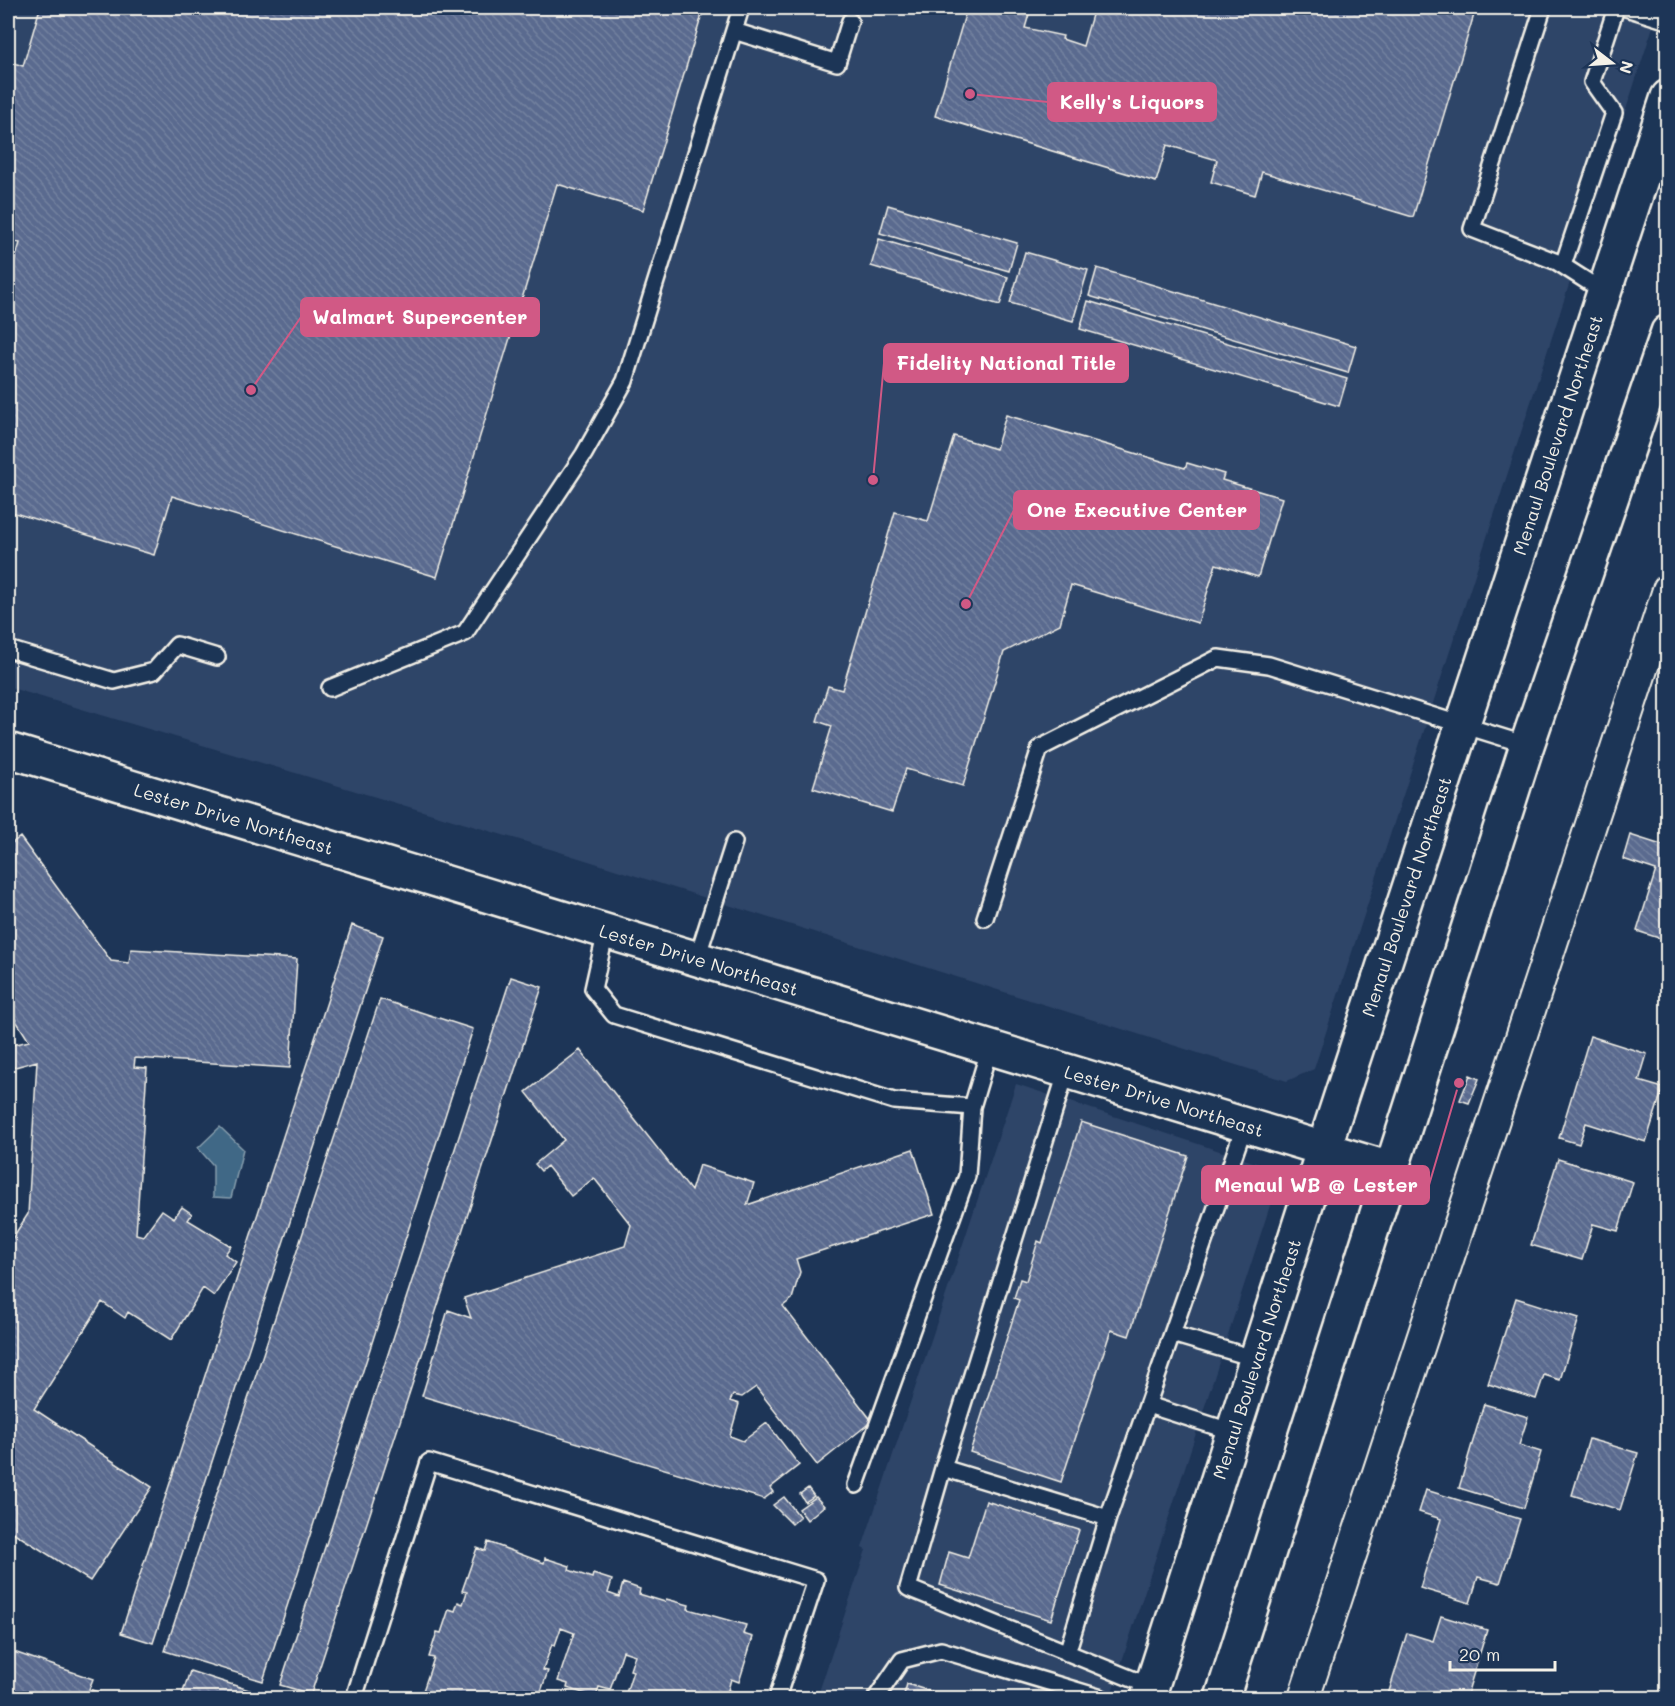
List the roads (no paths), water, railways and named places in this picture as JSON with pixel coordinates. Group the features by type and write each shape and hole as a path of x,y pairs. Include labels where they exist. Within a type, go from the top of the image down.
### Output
{"main road":[{"name":"Menaul Boulevard Northeast","path":"1150,1693 1324,1148 1668,97"},
{"path":"1222,1698 1527,746 1668,332"},
{"name":"Lester Drive Northeast","path":"8,750 1390,1169"}],"street":[{"path":"1304,1698 1661,637 1668,590"}],"lane":[{"path":"330,688 465,633 584,454 625,381 741,8"},
{"path":"1543,8 1472,229 1563,266 1604,292"},
{"path":"1563,266 1614,113 1592,82 1616,8"},
{"path":"1635,9 1668,21"},
{"path":"734,31 837,63 850,21"},
{"path":"8,649 114,681 154,672 177,645 217,657"},
{"path":"985,918 1040,748 1218,658 1269,665 1527,746"},
{"path":"697,958 734,842"},
{"path":"606,931 592,989 614,1015 894,1101 972,1107"},
{"path":"856,1485 967,1176 972,1107 990,1047"},
{"path":"1067,1070 908,1588 1067,1653 1150,1693"},
{"path":"1067,1653 1108,1518 1245,1124"},
{"path":"1172,1334 1257,1359"},
{"path":"1148,1405 1233,1432"},
{"path":"354,1698 429,1462 816,1580 777,1698"},
{"path":"943,1468 1108,1518"},
{"path":"876,1698 902,1660 941,1650 1057,1692 1102,1698"}],"place":[{"name":"Kelly's Liquors","path":"970,94"},
{"name":"Walmart Supercenter","path":"251,390"},
{"name":"Fidelity National Title","path":"873,480"},
{"name":"One Executive Center","path":"966,604"},
{"name":"Menaul WB @ Lester","path":"1459,1083"}]}
